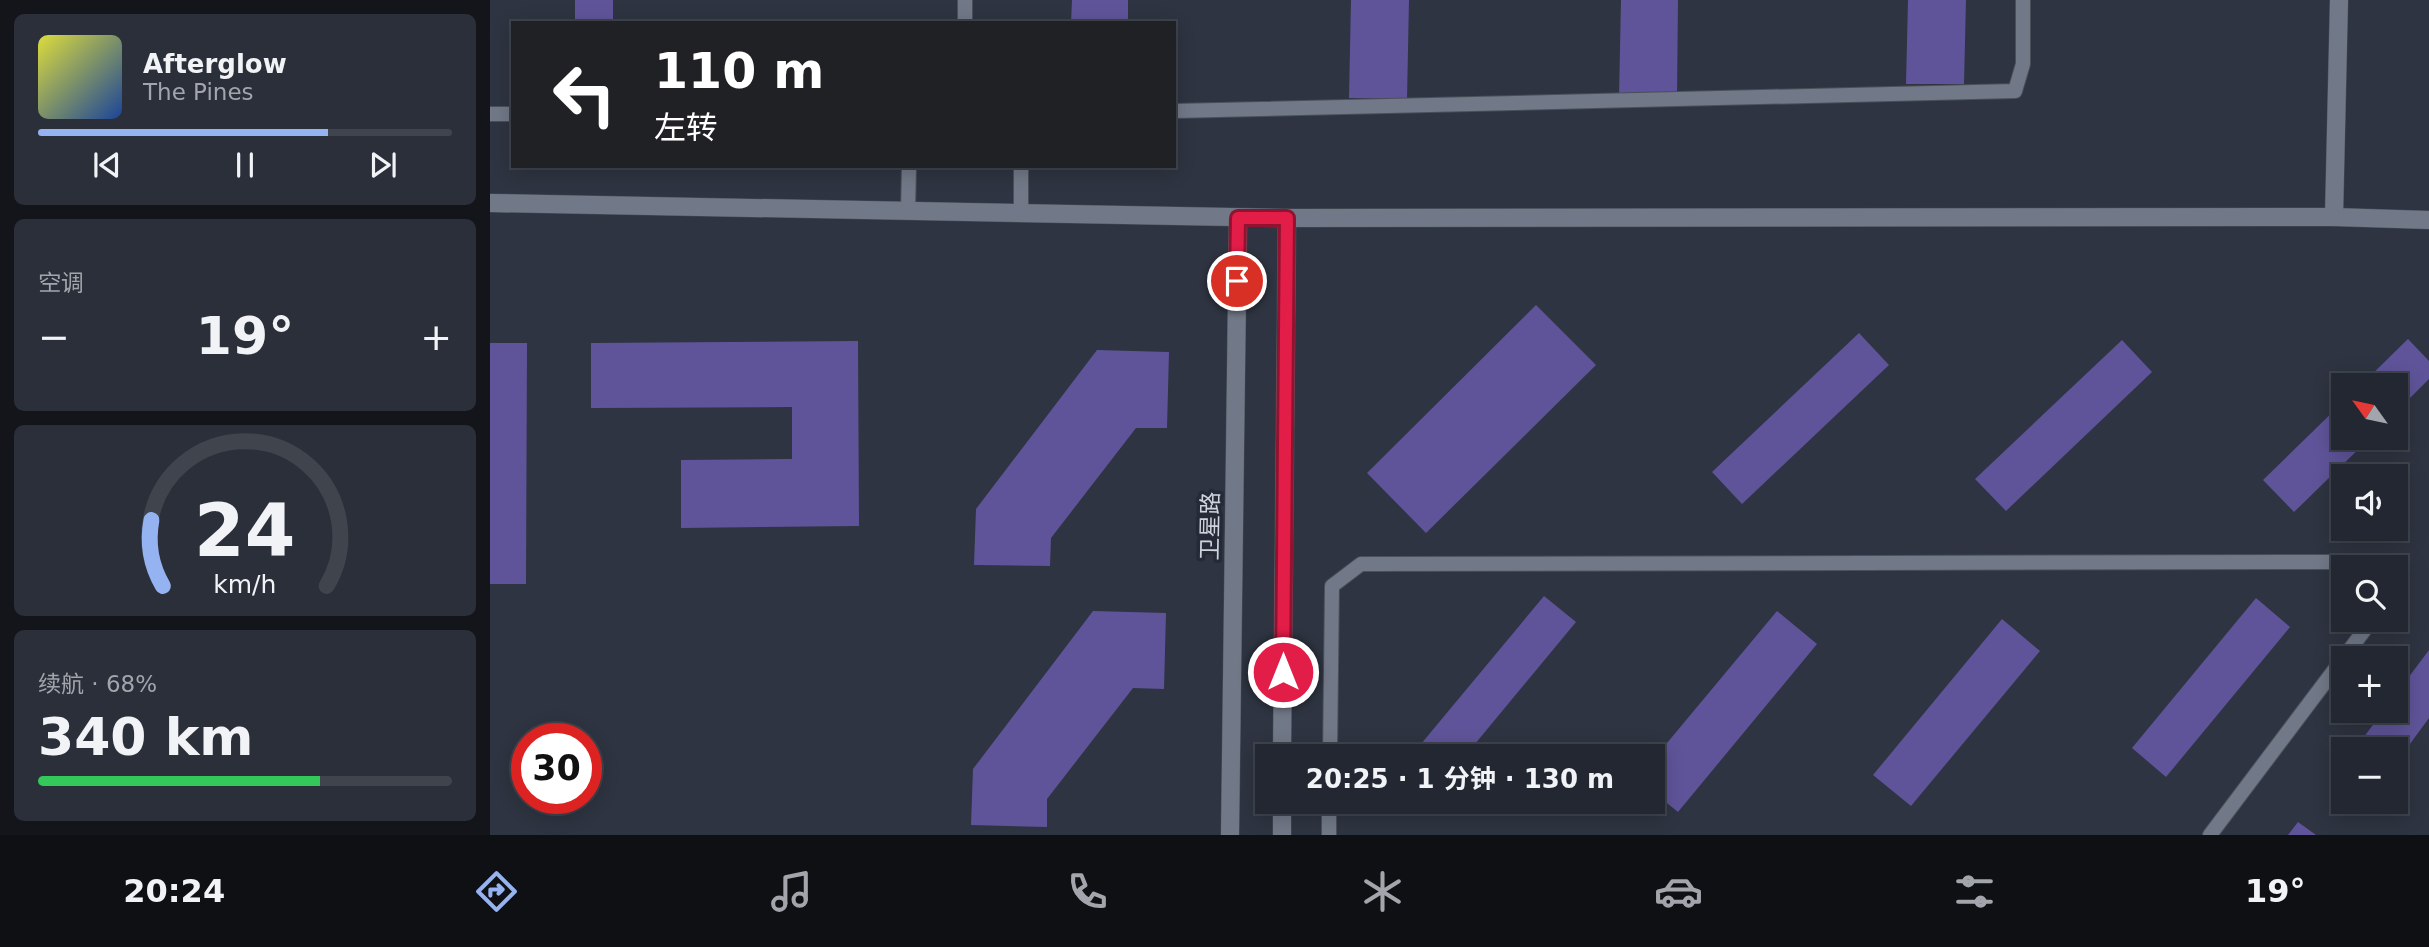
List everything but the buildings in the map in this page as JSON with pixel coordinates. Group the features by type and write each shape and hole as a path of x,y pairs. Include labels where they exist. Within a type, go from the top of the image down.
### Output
{"street":[{"path":"2334,217 2339,0"},
{"path":"490,203 1238,218 2334,217 2429,220"},
{"name":"卫星路","path":"1230,835 1238,218"},
{"path":"1282,744 1287,218"},
{"path":"1282,814 1282,835"}],"lane":[{"path":"965,0 965,21"},
{"path":"1176,111 2015,91 2023,64 2023,0"},
{"path":"490,114 511,114"},
{"path":"908,211 909,168"},
{"path":"1021,168 1021,213"},
{"path":"1330,744 1332,586 1361,564 2331,562"},
{"path":"2210,835 2363,632"},
{"path":"1329,814 1329,835"}],"route":[{"path":"1237,281 1238,218 1287,218 1283,672"}]}
